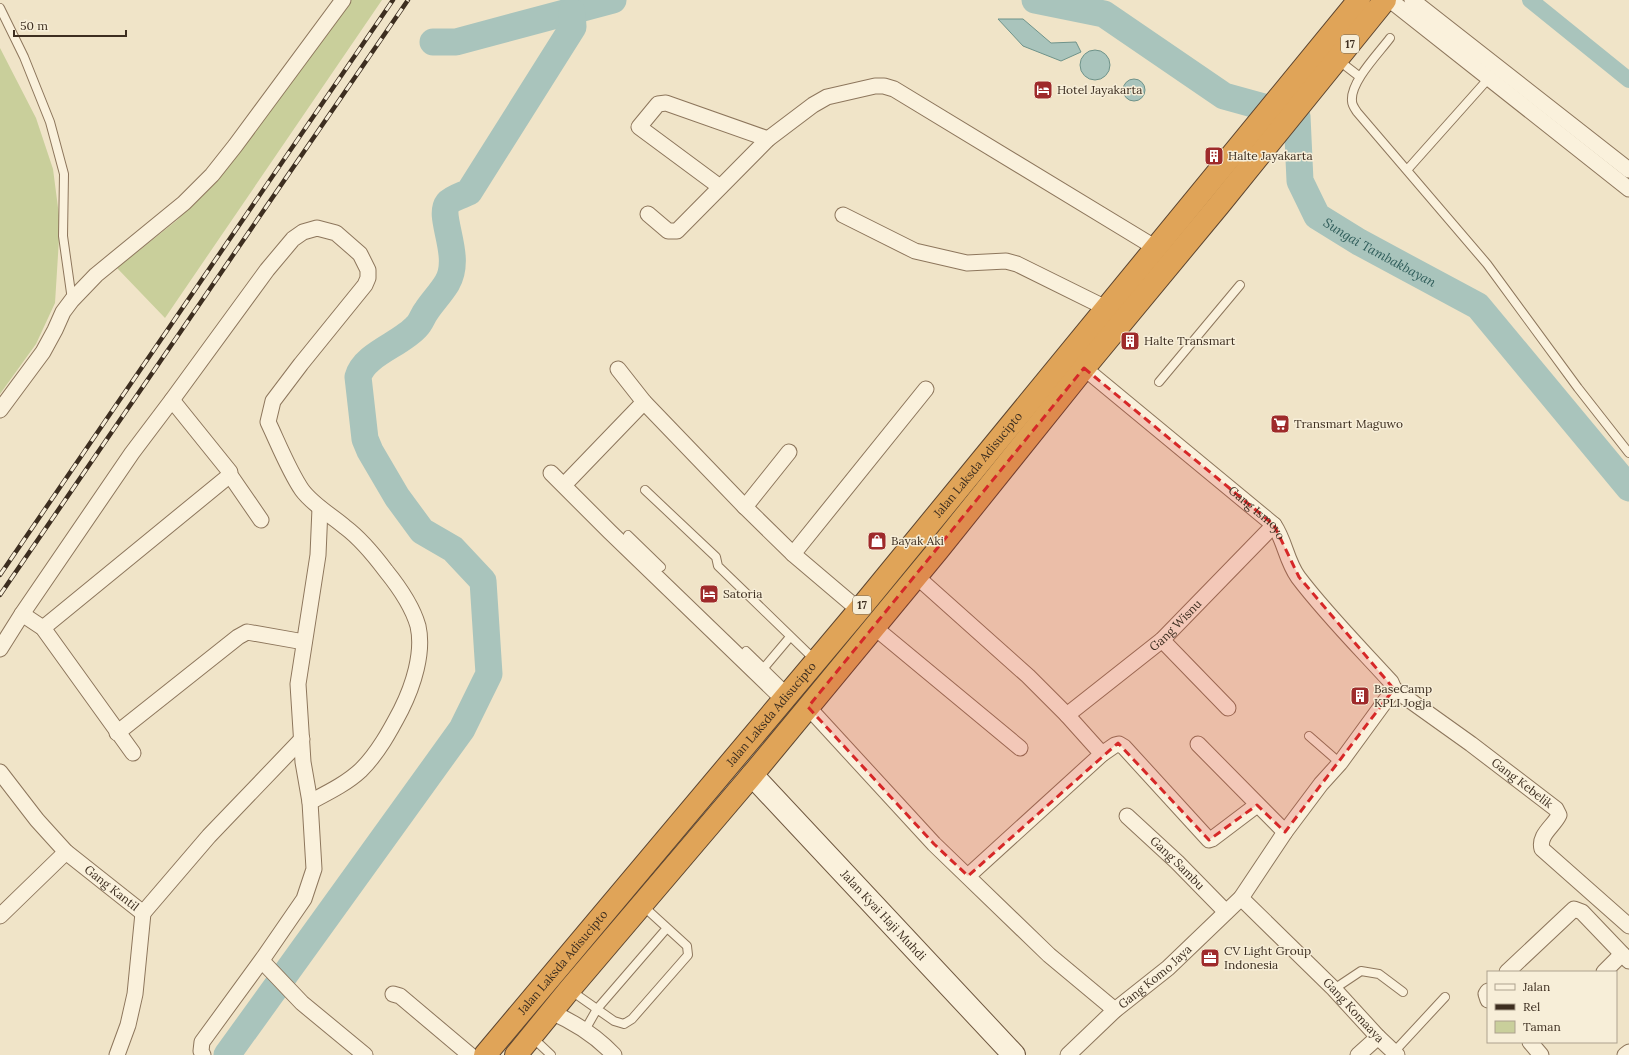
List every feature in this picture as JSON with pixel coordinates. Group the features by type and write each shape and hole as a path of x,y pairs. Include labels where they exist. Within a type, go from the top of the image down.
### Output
{"highway":[{"name":"Jalan Laksda Adisucipto","path":"516,1055 570,989 752,775 916,576 1084,368 1243,158 1298,74 1359,0"},
{"name":"Jalan Laksda Adisucipto","path":"485,1055 859,610 1156,248 1243,158 1315,88 1385,0"}],"street":[{"path":"0,410 43,352 63,312 72,300 96,276 184,203 212,175 343,0"},
{"path":"1390,0 1489,78 1529,101 1629,170"},
{"path":"1412,0 1629,189"},
{"path":"648,214 668,231 677,231 768,139 813,105 827,97 875,86 884,86 894,89 1156,248"},
{"path":"720,187 639,127 658,104 666,103 768,139"},
{"path":"843,215 915,251 967,263 1006,261 1017,264 1106,308"},
{"path":"0,649 22,614 132,453 267,270 293,239 304,232 317,228 336,233 360,254 368,270 368,278 365,285 273,401 268,422 302,490 320,508 346,527 369,548 397,584 410,606 418,626 419,646 416,671 411,690 387,736 361,770 335,789 310,802"},
{"name":"Gang Ismoyo","path":"1084,368 1274,525 1279,532 1290,564 1299,577 1338,625 1391,682 1394,689"},
{"path":"618,369 644,402 745,507 793,554 859,610"},
{"path":"793,554 926,389"},
{"path":"172,400 230,472 230,475 261,520"},
{"path":"564,485 644,402"},
{"path":"745,507 789,452"},
{"path":"551,472 610,532 786,696"},
{"path":"43,628 230,475"},
{"path":"203,1055 201,1051 202,1042 262,961 304,899 314,869 310,802 303,762 298,707 298,684 318,555 320,508"},
{"name":"Gang Wisnu","path":"1067,715 1162,640 1274,525"},
{"path":"916,576 1028,676 1067,715 1102,754"},
{"path":"22,614 43,628 117,733 133,753"},
{"path":"874,627 1020,748"},
{"path":"117,733 247,632 304,642"},
{"path":"1162,640 1228,708"},
{"name":"Gang Komo Jaya","path":"1068,1055 1115,1010 1168,968 1241,898 1285,832 1321,784 1340,763 1394,689"},
{"name":"Gang Kebelik","path":"1394,689 1471,744 1556,809 1559,815 1556,821 1542,837 1540,843 1542,849 1629,926"},
{"path":"808,707 934,844 1049,955 1115,1010"},
{"path":"143,913 209,836 302,739"},
{"path":"968,876 1102,754 1115,745 1120,744 1124,747 1209,840 1257,805"},
{"path":"1198,744 1285,832"},
{"name":"Gang Kantil","path":"0,772 37,820 66,852 143,913 135,994 128,1025 117,1055"},
{"name":"Jalan Kyai Haji Muhdi","path":"752,775 1014,1055"},
{"name":"Gang Sambu","path":"1127,816 1177,862 1226,912"},
{"path":"0,916 66,852"},
{"name":"Gang Komaaya","path":"1241,898 1334,989 1378,1037 1396,1053"},
{"path":"1508,971 1574,909 1582,912 1626,958 1606,971"},
{"path":"262,961 302,1003 365,1055"},
{"path":"393,994 400,996 470,1055"},
{"path":"551,1012 585,1030 601,1041 614,1055"},
{"path":"1358,1055 1378,1037"},
{"path":"1531,1043 1541,1055"},
{"path":"1625,1055 1629,1052"}],"lane":[{"path":"0,8 24,58 50,122 64,174 63,236 72,300"},
{"path":"1390,38 1360,77 1352,92 1352,103 1357,112 1487,264 1578,388 1629,453"},
{"path":"1337,60 1360,77"},
{"path":"1407,170 1489,78"},
{"path":"1159,382 1240,285"},
{"path":"645,490 716,557 718,566 790,637 816,660"},
{"path":"628,535 661,567"},
{"path":"763,669 790,637"},
{"path":"746,651 786,696"},
{"path":"1309,736 1340,763"},
{"path":"570,989 614,1021 624,1024 632,1019 688,955 687,946 642,905"},
{"path":"585,1030 597,1009 667,928"},
{"path":"1334,989 1361,972 1379,974 1403,992"},
{"path":"1396,1053 1445,997"},
{"path":"532,1036 551,1055"}],"highlighted area":[{"path":"1084,368 1274,525 1299,577 1394,689 1285,832 1257,805 1209,840 1118,743 968,876 934,844 808,707"}],"green space":[{"path":"350,0 382,0 165,318 117,268 176,221 194,203"},
{"path":"0,48 36,118 53,169 60,223 55,303 36,344 0,394"}],"water":[{"path":"998,19 1023,19 1051,43 1076,42 1081,52 1061,61 1023,46"},
{"path":"1095,50 1101,51 1109,59 1109,71 1101,79 1095,80 1089,79 1081,71 1080,65 1081,59 1089,51"},
{"path":"1130,79 1138,79 1145,86 1145,94 1138,101 1130,101 1123,94 1123,86"}],"waterway":[{"name":"Sungai Tambakbayan","path":"433,42 456,42 613,0"},
{"name":"Sungai Tambakbayan","path":"1035,0 1104,14 1224,96 1297,116 1300,181 1317,216 1359,242 1478,306 1629,488"},
{"path":"1530,0 1629,80"},
{"path":"227,1055 462,729 489,674 483,581 453,549 422,531 397,497 370,451 365,439 358,377 368,362 402,338 420,323 447,283 451,272 452,261 445,218 445,209 450,201 469,192 573,27 572,12"}],"railway":[{"path":"0,575 393,0"},
{"path":"0,595 408,0"}],"place":[{"name":"Hotel Jayakarta","path":"1043,90"},
{"name":"Halte Jayakarta","path":"1214,156"},
{"name":"Halte Transmart","path":"1130,341"},
{"name":"Transmart Maguwo","path":"1280,424"},
{"name":"Bayak Aki","path":"877,541"},
{"name":"Satoria","path":"709,594"},
{"name":"BaseCamp KPLI Jogja","path":"1360,696"},
{"name":"CV Light Group Indonesia","path":"1210,958"}]}
